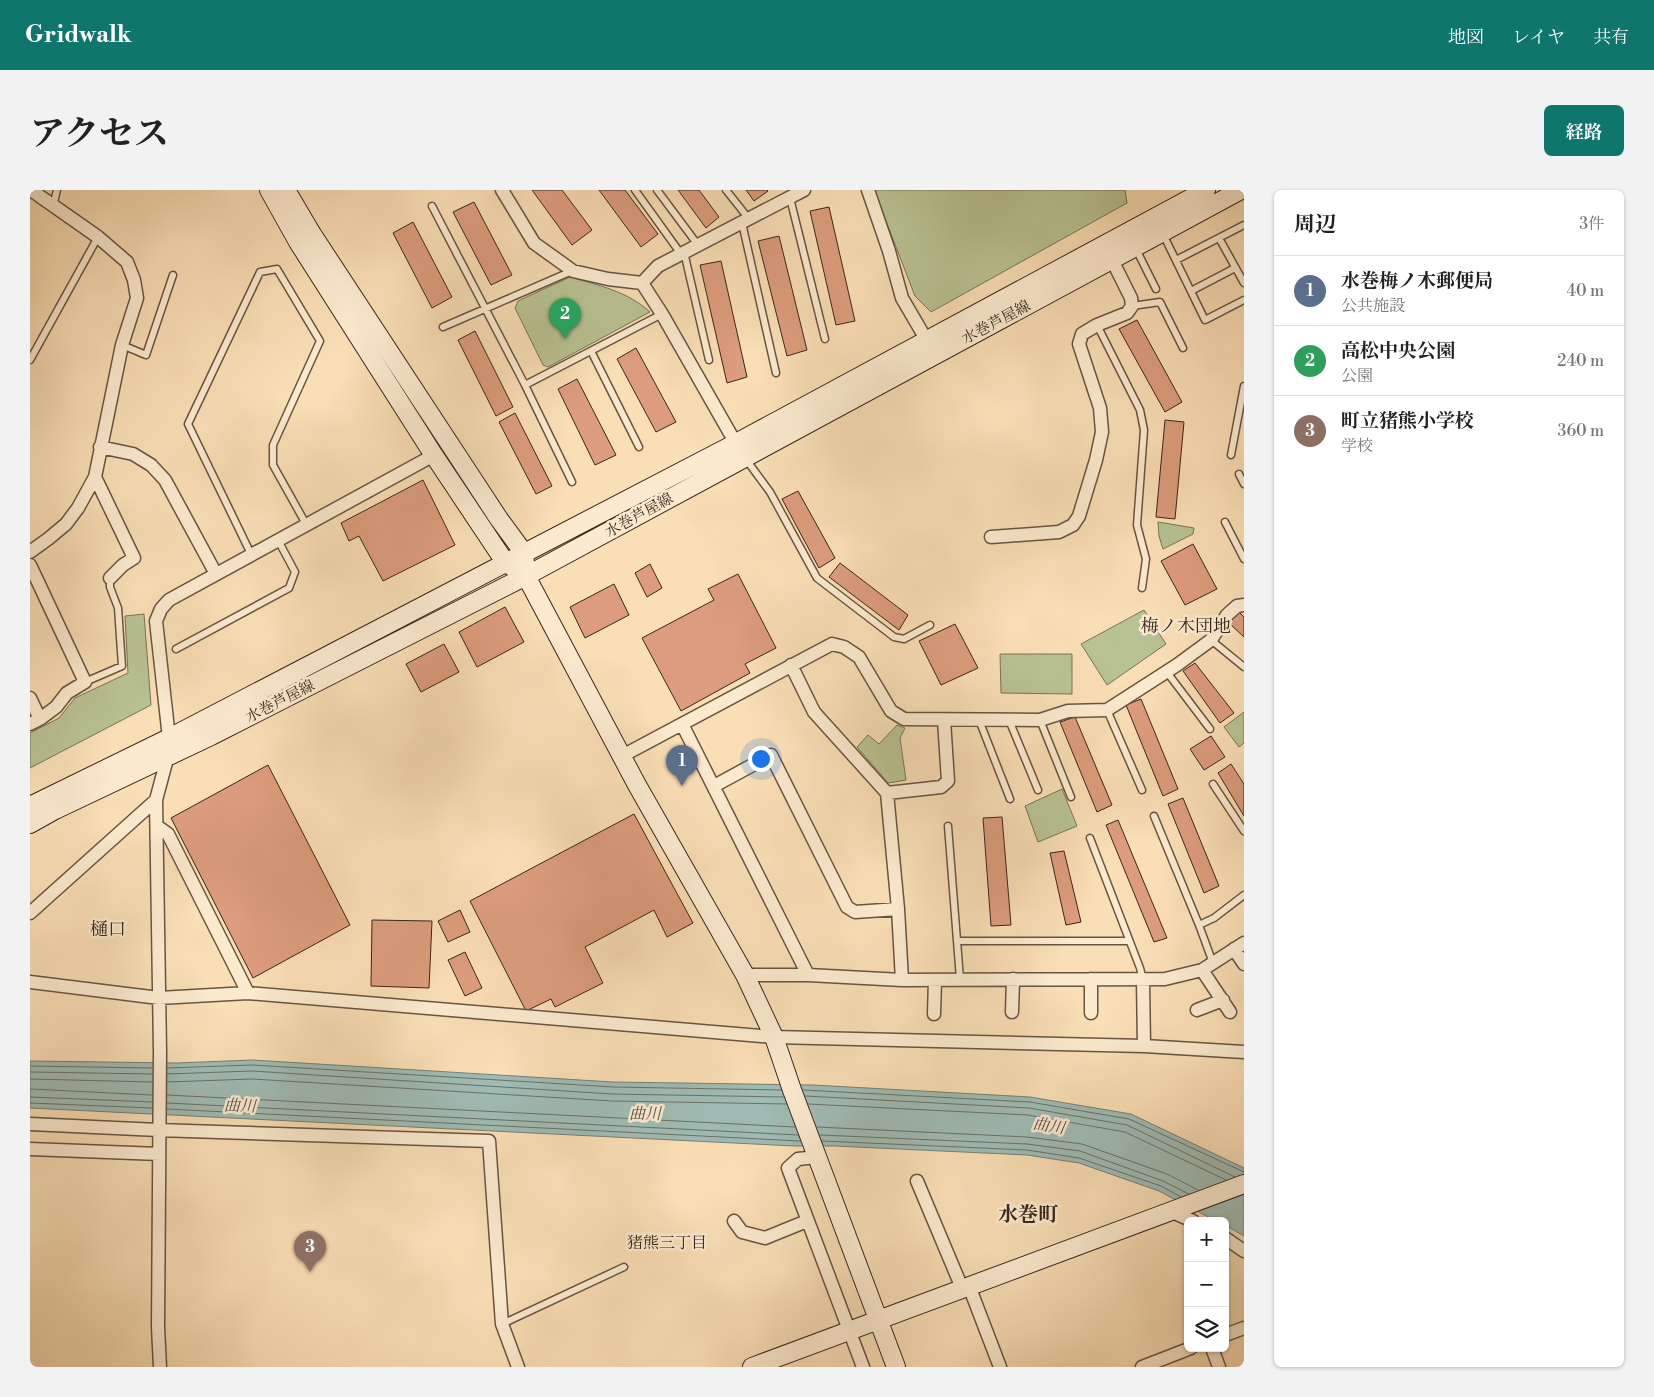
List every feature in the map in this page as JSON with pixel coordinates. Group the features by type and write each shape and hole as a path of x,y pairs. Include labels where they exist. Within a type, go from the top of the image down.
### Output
{"main road":[{"path":"270,190 298,242 433,454 505,562 526,576"},
{"path":"286,190 312,234 524,553 526,576 622,756 745,975 774,1037 896,1367"},
{"name":"水巻芦屋線","path":"30,806 169,746 254,715 526,576 740,450 931,348 1206,190"},
{"name":"水巻芦屋線","path":"931,348 1112,260 1241,190"},
{"name":"水巻芦屋線","path":"30,824 505,562 740,450"},
{"path":"752,1367 1244,1184"}],"street":[{"path":"30,552 66,524 78,508 95,477 122,345 137,298 134,280 127,262 98,237 31,190"},
{"path":"502,190 534,243 573,270 608,279 642,283"},
{"path":"868,190 889,251 902,298 931,348"},
{"path":"642,283 658,266 799,192"},
{"path":"991,537 1059,532 1073,525 1079,516 1102,432 1100,408 1079,344 1082,334 1097,325 1127,314 1132,306 1131,298 1112,260"},
{"path":"642,283 662,314 740,450"},
{"path":"100,447 132,454 151,465 165,480 216,574"},
{"path":"160,1367 158,1327 160,1154 158,1130 160,1052 156,800 169,746 156,621 161,609 170,600 251,554 279,542 306,524 433,454"},
{"path":"95,477 134,558 123,565 110,578"},
{"path":"30,565 85,682 67,692 56,707 35,722 30,698"},
{"path":"622,756 832,644 844,647 859,657 891,710 904,719 1040,720 1068,711 1107,710 1211,640 1227,615 1237,606 1244,605"},
{"path":"791,665 814,712 887,793 898,910 902,980"},
{"path":"887,793 941,787 948,781 944,720"},
{"path":"682,724 808,975"},
{"path":"714,786 771,755 847,907 855,912 898,910"},
{"path":"30,913 156,800"},
{"path":"156,826 168,834 248,993"},
{"path":"745,975 808,975 902,980 1165,980 1207,966 1239,946 1244,964"},
{"path":"1207,966 1230,1012"},
{"path":"1012,1012 1013,979"},
{"path":"1091,979 1091,1013"},
{"path":"934,1014 935,980"},
{"path":"1143,980 1144,1046"},
{"path":"30,982 159,998 248,993 774,1037 1144,1046 1244,1052"},
{"path":"1196,1010 1223,1000"},
{"path":"30,1124 489,1141 502,1324 518,1367"},
{"path":"30,1149 160,1154"},
{"path":"816,1154 798,1159 788,1168 862,1367"},
{"path":"917,1182 1000,1367"},
{"path":"1174,1209 1187,1217"},
{"path":"734,1221 742,1232 766,1238 807,1221"},
{"path":"1229,1241 1244,1251"},
{"path":"1229,1334 1244,1328"},
{"path":"1142,1367 1184,1351"},
{"path":"1213,1352 1219,1367"}],"lane":[{"path":"53,206 57,190"},
{"path":"635,190 683,253 709,360"},
{"path":"657,190 698,246"},
{"path":"726,190 745,221 776,373"},
{"path":"799,192 825,339"},
{"path":"432,206 525,385 572,482"},
{"path":"1176,260 1244,225"},
{"path":"1163,232 1205,320 1244,300"},
{"path":"30,360 98,237"},
{"path":"1219,238 1244,283"},
{"path":"1135,247 1156,288"},
{"path":"1191,291 1235,268"},
{"path":"251,554 188,424 260,272 277,269 320,341 273,445 273,465 306,524"},
{"path":"443,327 486,310 573,270"},
{"path":"122,345 146,356 173,275"},
{"path":"1132,306 1160,302 1183,348"},
{"path":"525,385 662,314"},
{"path":"1097,325 1140,410 1144,430 1136,525 1146,559 1142,588"},
{"path":"591,351 639,447"},
{"path":"1232,455 1244,386"},
{"path":"740,450 770,492 817,578 894,637 904,639 930,625"},
{"path":"1239,474 1244,484"},
{"path":"1225,522 1244,559"},
{"path":"176,649 289,588 295,572 279,542"},
{"path":"85,682 122,666 118,608 110,587 110,578"},
{"path":"1211,640 1244,667"},
{"path":"1166,671 1210,729"},
{"path":"1107,710 1142,790"},
{"path":"979,720 1010,799"},
{"path":"1010,720 1038,790"},
{"path":"1040,720 1071,797"},
{"path":"1213,784 1244,831"},
{"path":"1154,816 1199,925 1207,966"},
{"path":"948,826 960,979"},
{"path":"1090,838 1143,980"},
{"path":"1199,925 1214,918 1244,895"},
{"path":"957,940 1129,941"},
{"path":"502,1324 624,1267"}],"green space":[{"path":"874,190 1125,190 1127,203 931,312 915,296"},
{"path":"570,277 622,294 650,312 548,367 543,365 515,308 518,301"},
{"path":"1158,522 1194,528 1193,534 1163,549 1159,536"},
{"path":"1144,610 1166,644 1107,685 1081,644"},
{"path":"144,614 151,705 30,768 30,733 59,718 75,698 128,673 125,616"},
{"path":"1000,654 1072,654 1072,694 1001,693"},
{"path":"1244,712 1244,743 1239,747 1224,727"},
{"path":"897,725 905,728 900,738 906,780 888,783 857,747 868,735 879,744"},
{"path":"1062,789 1077,826 1038,842 1025,806"}],"water":[{"name":"曲川","path":"252,1060 613,1082 813,1085 1030,1097 1131,1114 1244,1168 1244,1236 1229,1227 1229,1217 1208,1217 1159,1191 1079,1163 1027,1155 835,1146 794,1146 30,1108 30,1061 176,1063"}],"building":[{"path":"532,190 562,190 592,230 572,245"},
{"path":"599,190 625,190 658,234 641,247"},
{"path":"678,190 699,190 719,217 706,228"},
{"path":"746,190 767,190 768,191 754,201"},
{"path":"474,202 512,275 491,285 453,212"},
{"path":"829,207 855,321 836,325 810,211"},
{"path":"413,222 452,297 432,308 393,233"},
{"path":"779,236 807,350 787,356 758,241"},
{"path":"721,261 747,377 727,383 700,265"},
{"path":"1137,320 1182,402 1165,412 1119,329"},
{"path":"475,331 513,407 496,416 458,340"},
{"path":"636,348 676,422 656,432 617,359"},
{"path":"577,379 616,455 595,465 558,389"},
{"path":"515,413 552,486 536,494 499,422"},
{"path":"1165,420 1184,422 1175,519 1156,517"},
{"path":"423,480 455,545 383,581 359,536 349,541 341,523"},
{"path":"798,491 835,558 819,568 782,499"},
{"path":"1193,544 1217,589 1185,605 1161,561"},
{"path":"840,563 908,615 899,630 829,577"},
{"path":"650,564 662,588 647,597 635,573"},
{"path":"738,574 776,648 745,664 750,673 681,711 642,638 714,600 708,589"},
{"path":"614,584 629,615 585,638 570,607"},
{"path":"505,607 524,642 477,667 459,632"},
{"path":"1239,612 1244,617 1244,637 1229,623"},
{"path":"955,624 978,668 941,685 919,641"},
{"path":"444,644 459,672 421,692 406,664"},
{"path":"1195,663 1234,713 1220,723 1183,671"},
{"path":"1141,699 1178,789 1163,796 1126,705"},
{"path":"1075,717 1112,805 1097,812 1060,722"},
{"path":"1211,736 1225,757 1204,770 1190,749"},
{"path":"1231,764 1244,784 1244,816 1218,773"},
{"path":"268,765 350,925 253,978 171,818"},
{"path":"1183,798 1219,886 1204,893 1168,804"},
{"path":"634,814 693,923 667,937 654,910 585,947 603,983 555,1007 551,999 526,1011 470,901"},
{"path":"1002,817 1011,925 991,926 983,818"},
{"path":"1118,820 1167,938 1154,942 1106,825"},
{"path":"1064,851 1081,922 1066,925 1050,853"},
{"path":"460,910 470,932 448,942 438,921"},
{"path":"372,920 432,921 429,988 371,986"},
{"path":"465,952 482,988 465,996 448,960"}],"place":[{"name":"高松中央公園","path":"565,339"},
{"name":"水巻梅ノ木郵便局","path":"682,786"},
{"name":"町立猪熊小学校","path":"310,1272"}],"district":[{"name":"梅ノ木団地","path":"1186,626"},
{"name":"樋口","path":"108,929"},
{"name":"水巻町","path":"1028,1214"},
{"name":"猪熊三丁目","path":"667,1242"}]}
